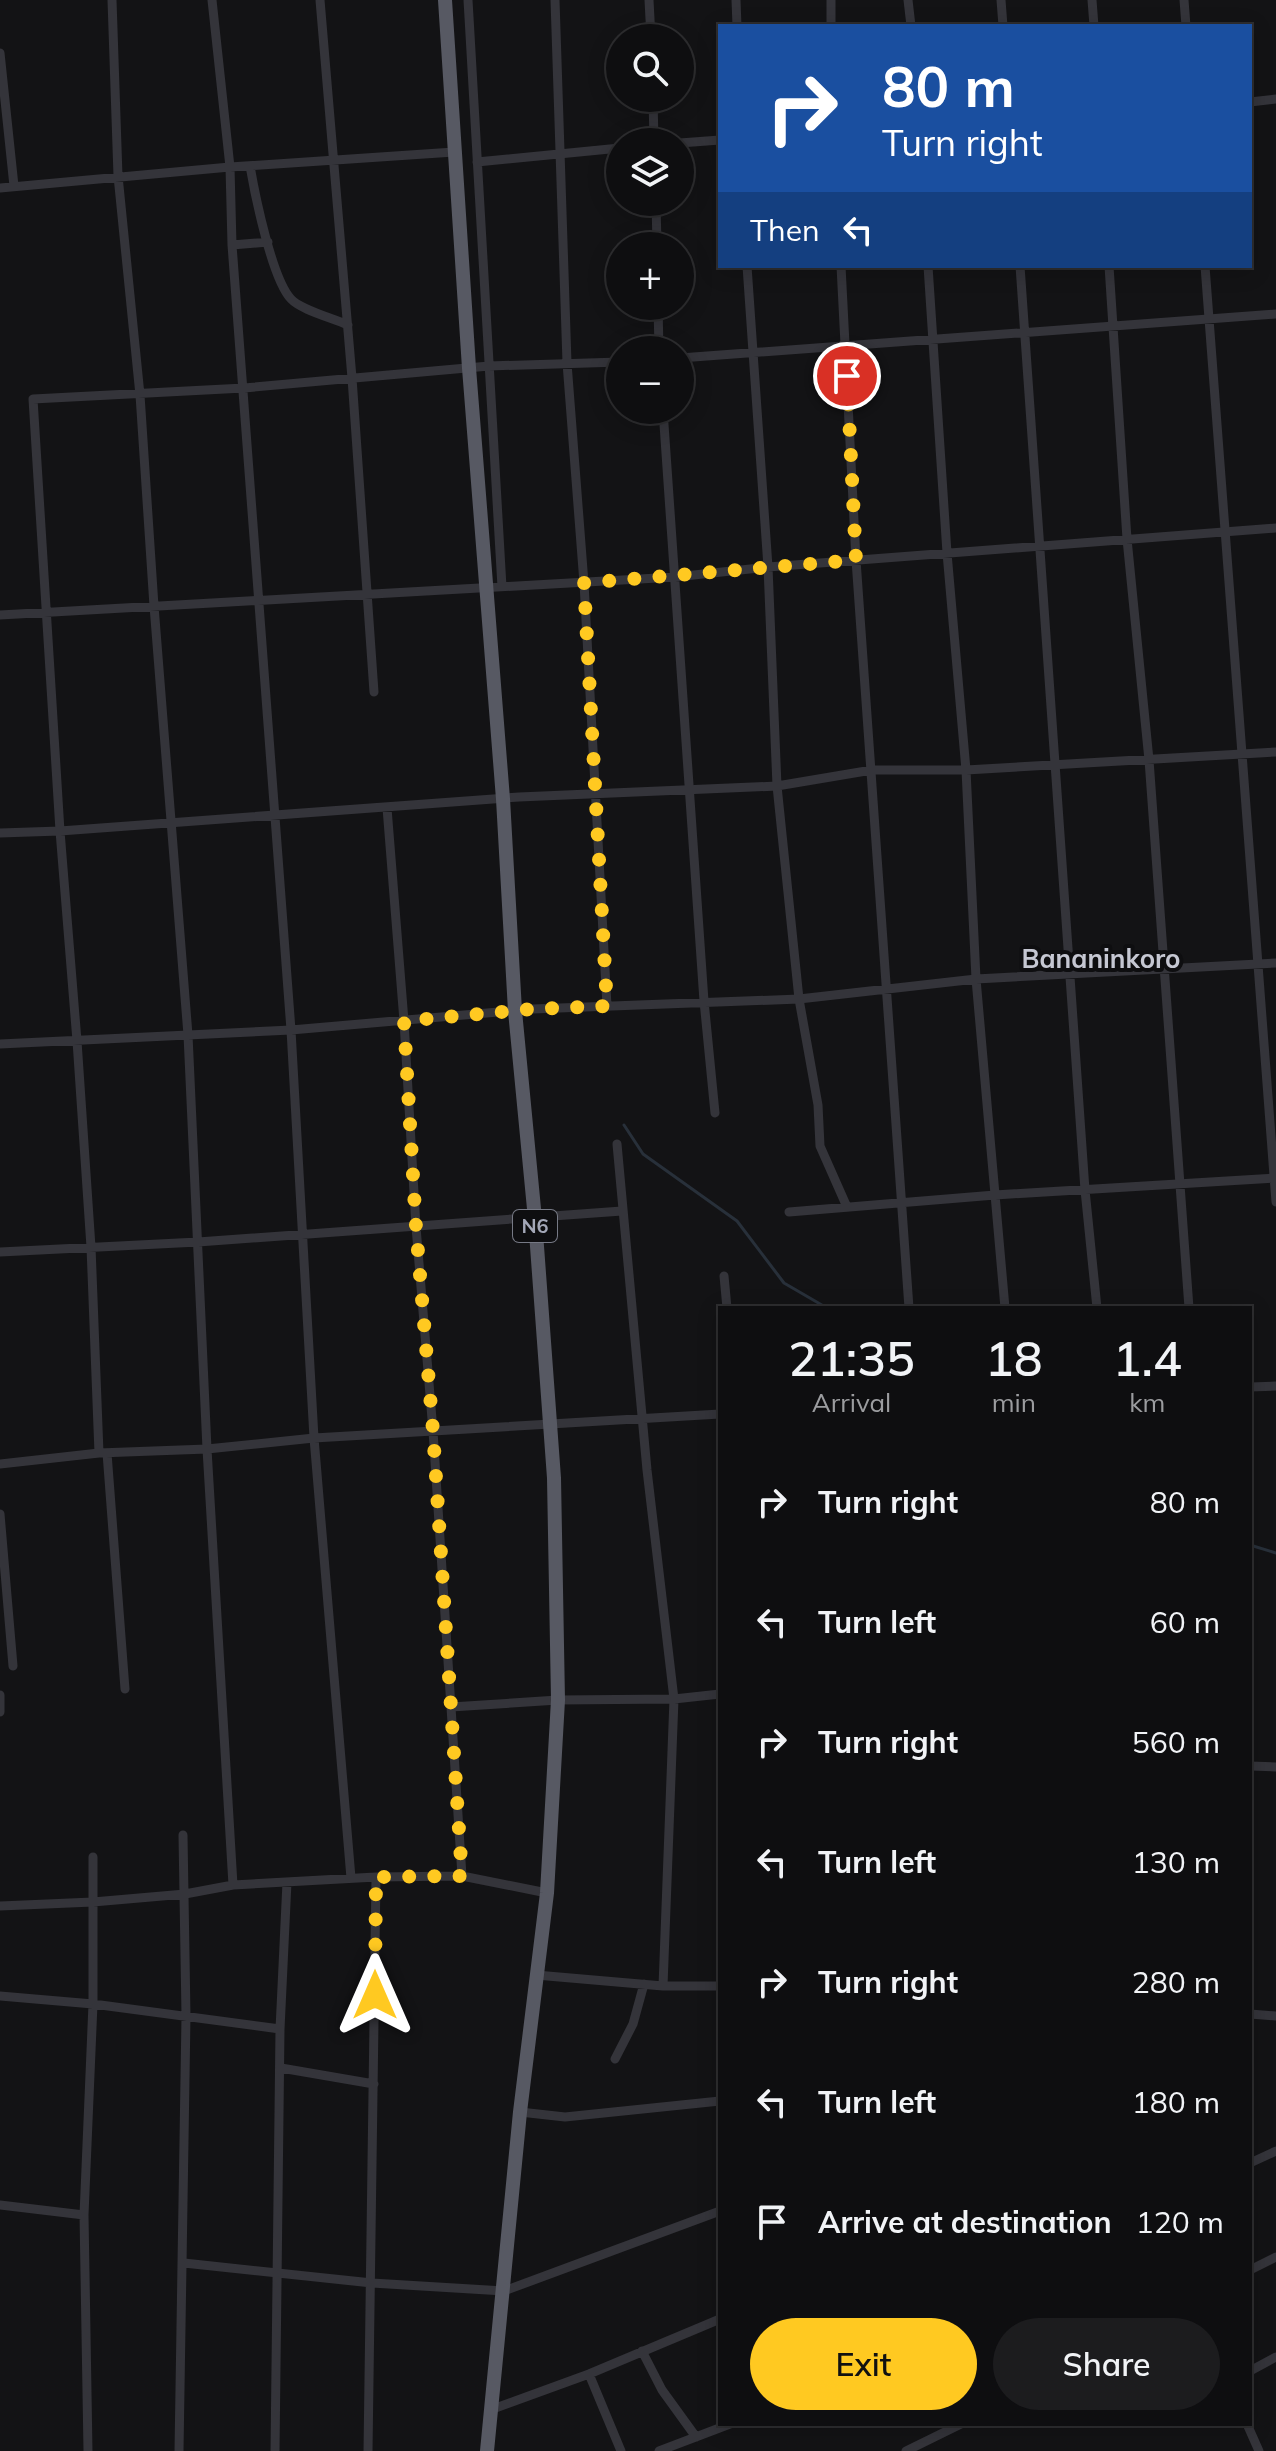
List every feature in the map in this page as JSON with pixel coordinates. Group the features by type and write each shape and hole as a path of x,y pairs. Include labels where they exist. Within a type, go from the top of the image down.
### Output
{"highway":[{"name":"N6","path":"445,0 469,368 495,588 515,1011 535,1219 554,1478 558,1700 547,1893 520,2112 487,2451"}],"street":[{"path":"112,0 118,176 140,395 188,1035 207,1449 233,1885"},
{"path":"212,0 230,167 232,245 291,1030 314,1438 351,1878"},
{"path":"320,0 348,325 374,692"},
{"path":"468,0 489,366 495,588"},
{"path":"555,0 567,363 584,583 607,1006"},
{"path":"649,0 650,24"},
{"path":"736,0 737,24"},
{"path":"831,0 831,24"},
{"path":"908,0 911,24"},
{"path":"1001,0 1003,24"},
{"path":"1092,0 1094,24"},
{"path":"1184,0 1186,24"},
{"path":"0,53 14,186"},
{"path":"1252,102 1276,99"},
{"path":"694,142 718,140"},
{"path":"477,162 606,149"},
{"path":"0,188 230,167 454,152"},
{"path":"250,166 268,242 280,281 290,298 300,306 348,325"},
{"path":"232,245 268,242"},
{"path":"747,268 768,567 777,786 799,999 818,1105 820,1146 847,1207"},
{"path":"841,268 856,560 909,1306"},
{"path":"928,268 947,553 966,770 976,979 1005,1306"},
{"path":"1020,268 1069,974 1097,1306"},
{"path":"1109,268 1127,539 1149,760 1189,1306"},
{"path":"1205,268 1276,1202"},
{"path":"694,357 1276,314"},
{"path":"125,1689 103,1453 33,399 244,388 489,366 606,362"},
{"path":"664,424 704,1001 715,1113"},
{"path":"0,615 675,577 768,567 1276,528"},
{"path":"0,833 503,799 777,786 872,770 966,770 1276,752"},
{"path":"387,808 462,1876"},
{"path":"0,1044 291,1030 515,1011 799,999 976,979 1276,963"},
{"path":"617,1144 642,1419 674,1699 663,1986"},
{"path":"789,1212 995,1195 1275,1178"},
{"path":"0,1252 198,1242 622,1211"},
{"path":"724,1276 727,1306"},
{"path":"1252,1387 1276,1386"},
{"path":"0,1464 103,1453 207,1449 314,1438 718,1414"},
{"path":"0,1514 13,1666"},
{"path":"451,1707 558,1700 674,1699 718,1694"},
{"path":"0,1695 0,1712"},
{"path":"1252,1766 1276,1767"},
{"path":"179,2451 186,2016 183,1835"},
{"path":"88,2451 84,2215 93,2004 93,1857"},
{"path":"0,1906 93,1902 185,1894 233,1885 376,1877 462,1876 547,1893"},
{"path":"368,2451 376,1877"},
{"path":"275,2451 280,2029 287,1882"},
{"path":"536,1975 663,1986 718,1986"},
{"path":"615,2059 633,2024 644,1984"},
{"path":"0,1996 93,2004 280,2029"},
{"path":"1252,2014 1276,2016"},
{"path":"281,2068 374,2084"},
{"path":"520,2112 565,2117 718,2101"},
{"path":"1252,2162 1276,2151"},
{"path":"0,2205 84,2215"},
{"path":"184,2263 372,2283 504,2291 718,2212"},
{"path":"1252,2269 1276,2257"},
{"path":"490,2410 589,2374 718,2320"},
{"path":"642,2351 662,2390 696,2437"},
{"path":"1252,2370 1276,2357"},
{"path":"589,2374 621,2451"},
{"path":"659,2451 725,2426"},
{"path":"906,2451 957,2426"},
{"path":"1248,2426 1259,2451"}],"waterway":[{"path":"624,1125 643,1154 737,1221 784,1283 824,1306"},
{"path":"1252,1546 1276,1553"}],"district":[{"name":"Bananinkoro","path":"1101,959"}],"route":[{"path":"375,1995 376,1877 462,1876 404,1021 533,1009 607,1006 584,583 856,560 847,376"}]}
